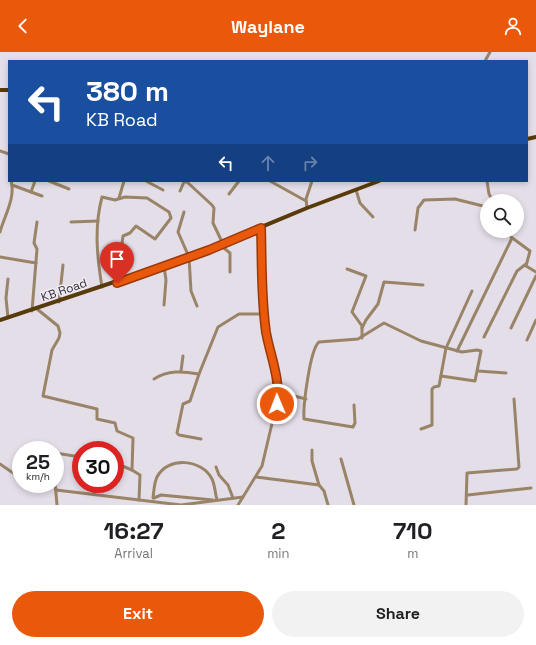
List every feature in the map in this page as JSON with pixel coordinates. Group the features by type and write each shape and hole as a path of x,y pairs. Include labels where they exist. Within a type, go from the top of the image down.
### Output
{"main road":[{"name":"KB Road","path":"0,320 117,283 189,257 307,208 376,182"}],"street":[{"path":"31,192 35,182"},
{"path":"55,182 69,189"},
{"path":"120,198 124,182"},
{"path":"148,182 163,190"},
{"path":"180,190 184,182 187,182 214,208 213,223 221,244 230,253 230,272"},
{"path":"230,194 238,182"},
{"path":"272,182 306,201"},
{"path":"307,208 306,201 312,182"},
{"path":"487,182 490,194"},
{"path":"0,232 10,202 12,183 42,196"},
{"path":"356,190 360,203 373,217"},
{"path":"102,287 96,253 98,220 102,197 115,200 120,198 147,198 172,215 169,222 155,239 136,226 130,233 124,236 117,283"},
{"path":"415,230 418,208 424,200 455,199 480,205"},
{"path":"184,212 178,232 189,257 191,291 197,306"},
{"path":"71,222 98,220"},
{"path":"32,311 37,248 34,243 37,222"},
{"path":"238,505 256,477 265,457 277,404 278,392 264,314 261,228"},
{"path":"457,351 512,238 530,251 526,264 517,271 484,337"},
{"path":"0,257 36,263"},
{"path":"59,302 63,264"},
{"path":"526,264 536,272"},
{"path":"164,266 166,284 164,305"},
{"path":"347,269 366,276 352,312 362,328"},
{"path":"511,328 536,276"},
{"path":"8,279 6,298 8,318"},
{"path":"362,338 362,328 365,321 378,304 384,282 422,285"},
{"path":"422,430 431,427 432,425 432,389 434,387 438,387 446,348 472,291"},
{"path":"37,309 58,326 60,333 59,338 52,350 43,396 97,409 97,419 115,423 118,431 132,438 132,470"},
{"path":"201,439 179,436 177,433 183,404 190,401 216,332 220,326 239,314 264,314"},
{"path":"527,340 536,320"},
{"path":"354,405 355,425 349,427 305,420 306,399 312,357 316,344 322,341 362,338 382,324 386,323 415,339 457,351 481,351 476,380 473,381 441,376"},
{"path":"181,371 183,356"},
{"path":"154,379 163,374 181,371 199,374"},
{"path":"478,371 506,373"},
{"path":"278,392 306,399"},
{"path":"466,505 468,495 468,473 517,469 519,467 514,399"},
{"path":"312,450 312,462 319,485 324,491 328,505"},
{"path":"341,459 354,505"},
{"path":"154,498 155,482 158,475 173,464 182,462 195,464 209,475 213,482 218,500"},
{"path":"0,464 12,471"},
{"path":"124,467 140,476 139,500"},
{"path":"216,467 218,473 227,484 233,498"},
{"path":"256,477 319,485"},
{"path":"468,495 531,488"},
{"path":"64,491 181,505 243,496"},
{"path":"56,493 57,505"},
{"path":"149,500 161,495 218,500"}],"route":[{"path":"117,283 209,250 261,228 262,297 268,344 278,386 277,404"}]}
